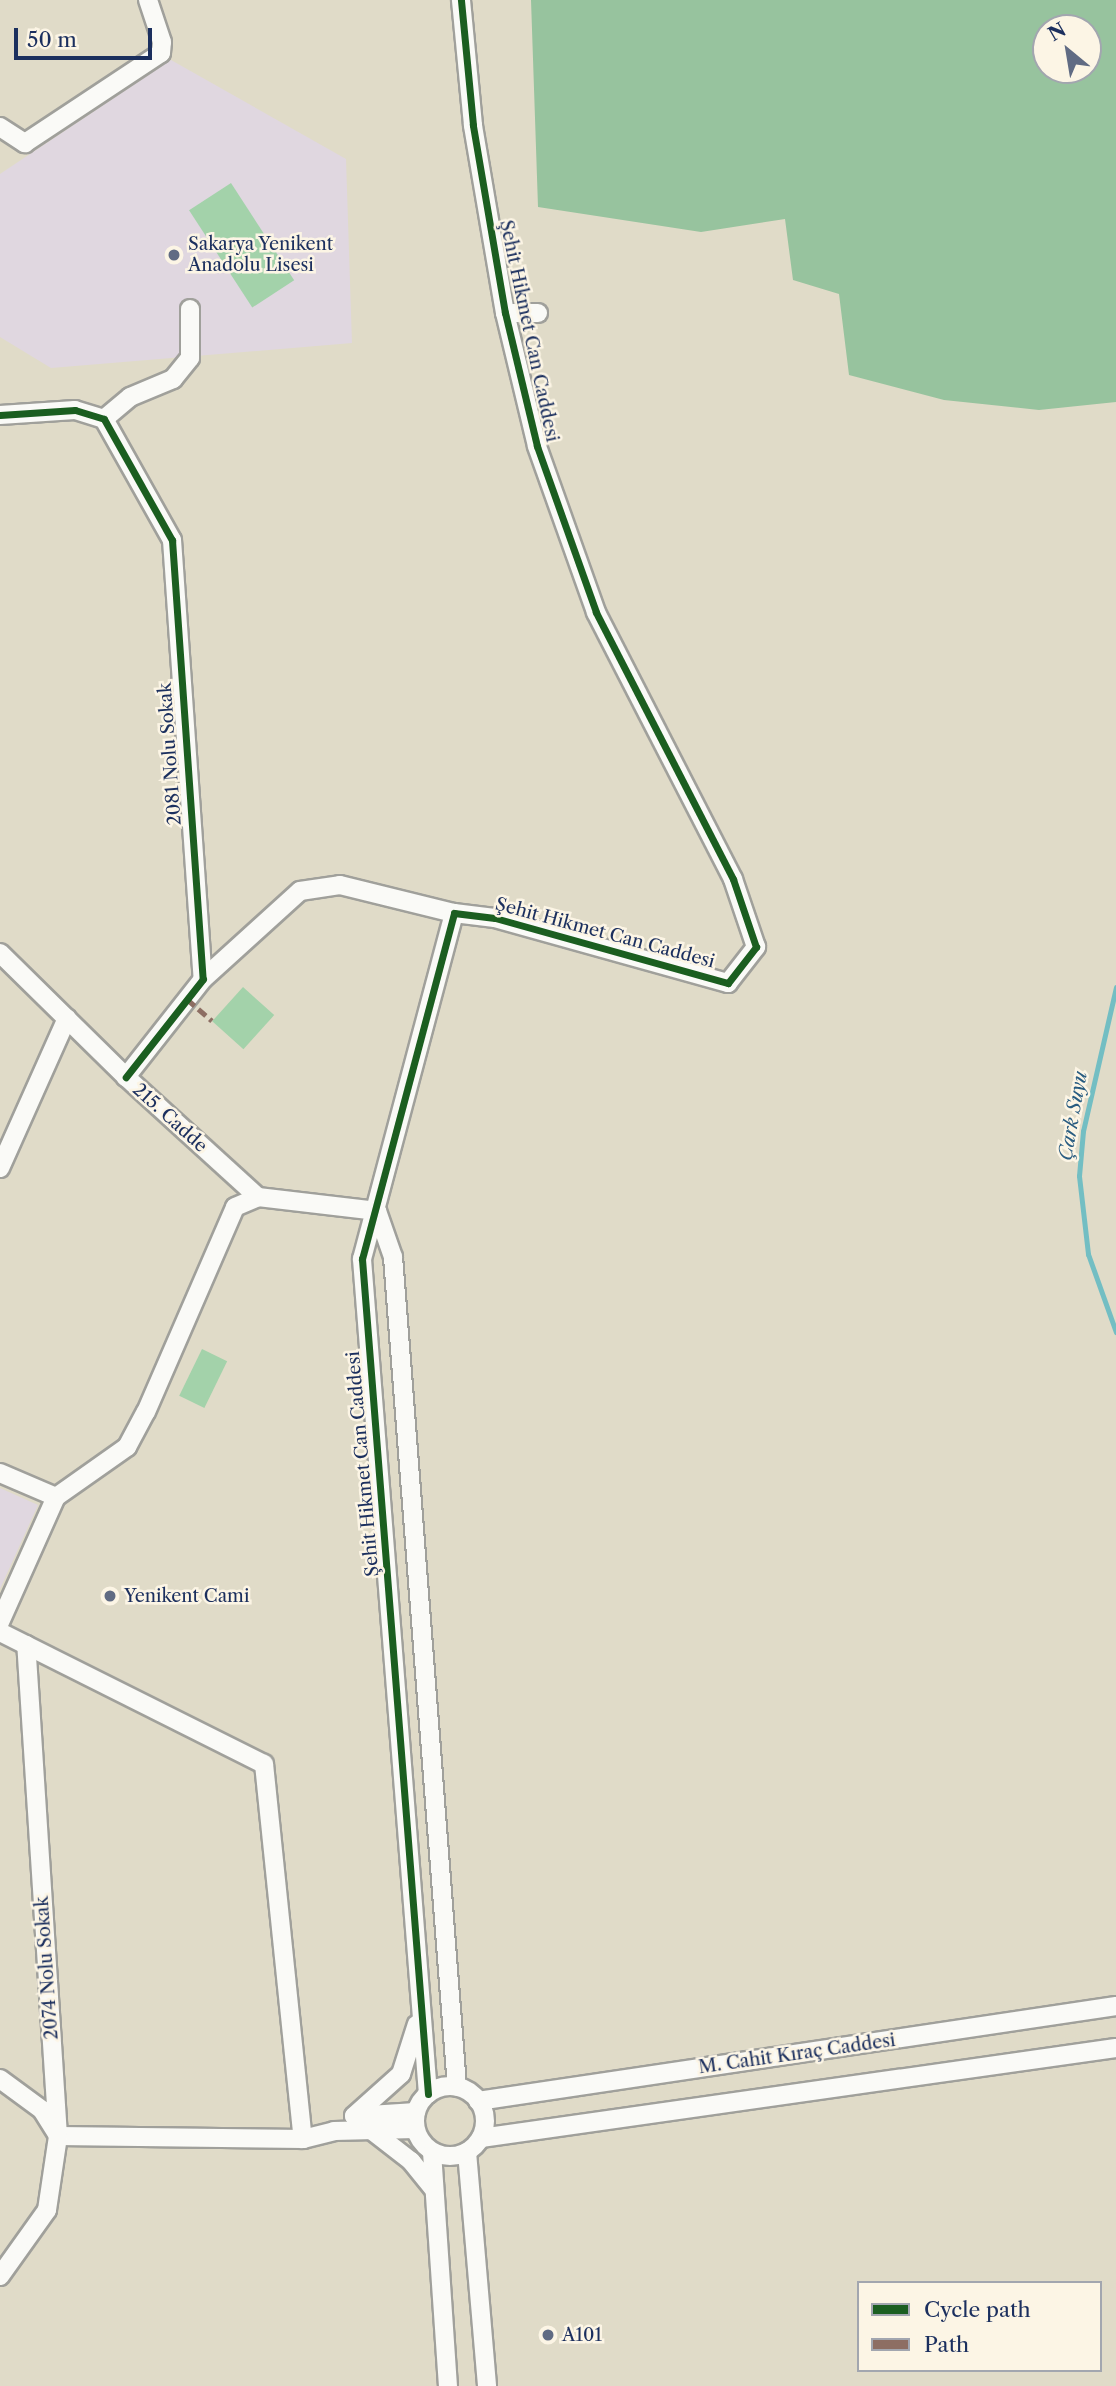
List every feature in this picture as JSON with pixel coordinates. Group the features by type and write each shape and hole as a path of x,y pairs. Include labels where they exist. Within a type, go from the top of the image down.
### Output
{"street":[{"path":"0,127 25,143 161,53 162,42 148,0"},
{"name":"Şehit Hikmet Can Caddesi","path":"428,2094 419,2017 415,1896 362,1259 377,1211 454,913 495,918 728,984 757,947 733,879 596,612 537,446 505,313 472,125 461,0"},
{"path":"0,415 75,410 104,419 130,397 173,379 190,358 190,309"},
{"path":"505,313 538,313"},
{"name":"2081 Nolu Sokak","path":"104,419 172,540 204,979"},
{"path":"126,1077 204,979 300,891 340,885 454,913"},
{"name":"215. Cadde","path":"0,953 126,1077 258,1197"},
{"path":"0,1168 67,1018"},
{"path":"0,1622 56,1497 127,1447 152,1400 235,1207 258,1197 377,1211 393,1257 457,2087"},
{"path":"0,1473 56,1497"},
{"path":"0,1632 264,1764 303,2138"},
{"name":"2074 Nolu Sokak","path":"0,2276 47,2210 58,2136 26,1645"},
{"name":"M. Cahit Kıraç Caddesi","path":"478,2101 1116,2006"},
{"path":"334,2131 401,2074 419,2017"},
{"path":"481,2138 1116,2049"},
{"path":"0,2079 42,2110 58,2136 303,2138 334,2131 371,2130 416,2120"},
{"path":"416,2120 428,2094 457,2087 478,2101 485,2119 481,2138 467,2152 444,2156 432,2152"},
{"path":"354,2116 416,2120"},
{"path":"416,2120 432,2152 448,2386"},
{"path":"371,2130 411,2161 434,2189"},
{"path":"467,2152 487,2386"}],"shaded area":[{"name":"Sakarya Yenikent Anadolu Lisesi","path":"171,60 346,159 352,343 51,368 0,337 0,174"},
{"path":"0,1488 38,1505 0,1589"}],"green space":[{"path":"531,0 1116,0 1116,402 1039,410 944,400 849,375 839,294 793,280 785,219 701,232 538,207"},
{"path":"231,183 294,280 252,308 189,210"},
{"path":"243,987 274,1015 243,1049 212,1021"},
{"path":"202,1349 227,1361 204,1408 179,1396"}],"waterway":[{"name":"Çark Suyu","path":"1116,987 1083,1131 1079,1176 1088,1254 1116,1332"}],"marked path":[{"path":"187,999 212,1021"}],"cycle path":[{"path":"428,2094 362,1259 454,913 495,918 728,983 756,947 733,879 596,612 537,446 505,313 473,125 461,0"},
{"path":"0,415 75,410 104,419 172,540 203,979 126,1077"}],"place":[{"name":"Sakarya Yenikent Anadolu Lisesi","path":"174,255"},
{"name":"Yenikent Cami","path":"110,1596"},
{"name":"A101","path":"548,2335"}]}
